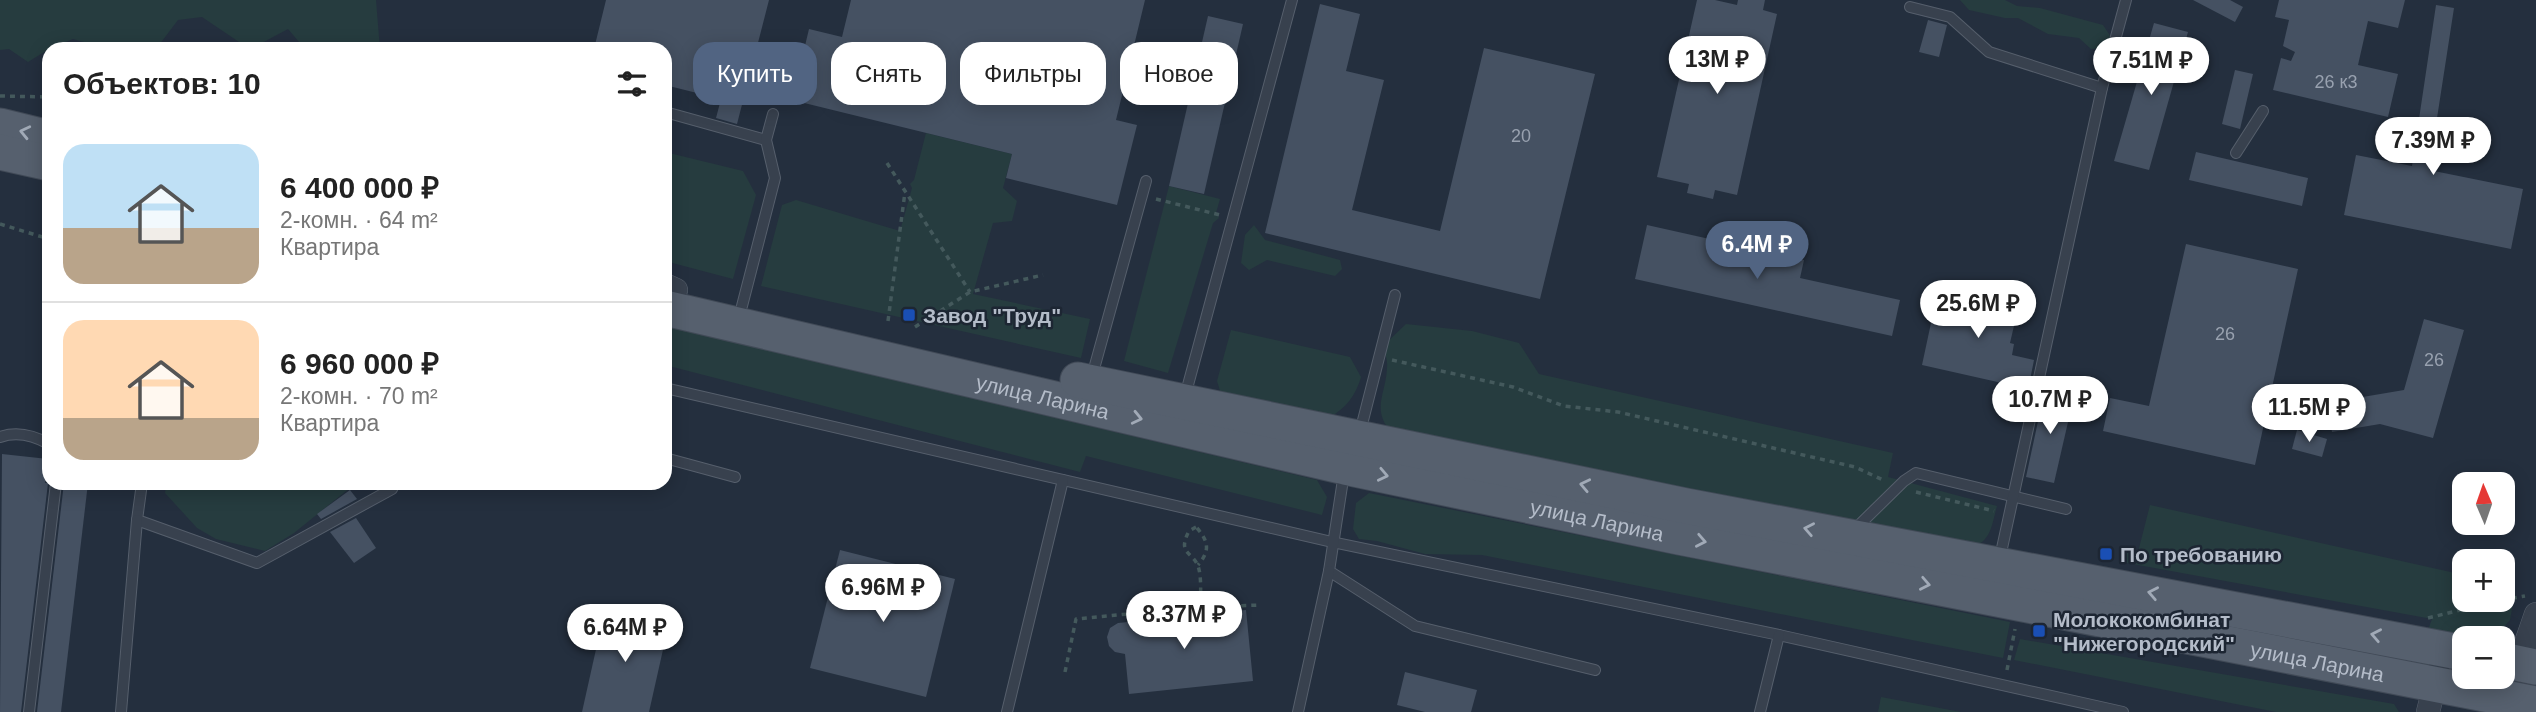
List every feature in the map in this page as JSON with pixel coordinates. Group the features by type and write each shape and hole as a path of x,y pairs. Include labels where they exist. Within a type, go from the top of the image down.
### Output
{"main road":[{"path":"0,126 42,154"},
{"path":"0,152 42,156"},
{"name":"улица Ларина","path":"672,294 742,306 1183,402 1352,452 1686,506 2452,651"},
{"name":"улица Ларина","path":"672,294 1352,452 1679,537 2442,691 2536,704"}],"street":[{"path":"2515,665 2536,614"},
{"path":"2442,691 2452,658"}],"lane":[{"path":"1183,402 1292,0"},
{"path":"1998,565 2102,88 2126,0"},
{"path":"1910,7 1950,17 1989,52 2102,88"},
{"path":"2236,153 2263,111"},
{"path":"672,114 765,140"},
{"path":"742,306 775,178 765,140 773,114"},
{"path":"1090,383 1146,181"},
{"path":"1298,712 1352,452 1395,295"},
{"path":"672,389 1332,542 1779,635 2123,712"},
{"path":"0,437 13,432 42,440"},
{"path":"672,460 735,477"},
{"path":"1847,536 1916,473 2066,509"},
{"path":"1007,712 1063,480"},
{"path":"29,712 55,490"},
{"path":"121,712 141,490"},
{"path":"137,520 257,563 390,490"},
{"path":"1329,571 1415,626 1595,670"},
{"path":"1760,712 1779,635"}],"path":[{"path":"0,96 42,97"},
{"path":"887,163 970,292"},
{"path":"888,321 905,190"},
{"path":"1142,195 1232,218"},
{"path":"0,223 42,237"},
{"path":"915,327 970,292 1043,275"},
{"path":"1379,358 1513,387 1564,406 1618,412 1855,467 1898,487 2010,515"},
{"path":"1185,521 1196,527 1208,544 1207,553 1198,565"},
{"path":"1201,607 1198,565 1188,555 1185,538 1189,531 1203,527"},
{"path":"2515,598 2536,594"},
{"path":"1065,672 1076,620 1201,607 1260,605"},
{"path":"2419,620 2452,612"},
{"path":"2006,672 2013,641"}],"green space":[{"path":"0,0 376,0 379,42 299,42 288,29 264,42 239,42 202,17 178,20 161,42 84,42 73,39 66,42 42,42 42,53 28,62 9,49 0,50"},
{"path":"1960,0 2005,0 2017,6 2040,8 2103,25 2111,37 2105,48 2091,49 2079,38 2048,34 2018,18 1969,10"},
{"path":"926,133 1012,154 1003,188 1017,201 1012,221 993,223 973,294 1090,319 1081,358 761,286 782,205 796,200 900,231 912,188 910,184 914,180"},
{"path":"672,154 743,171 756,195 733,279 672,263"},
{"path":"1169,186 1220,199 1216,213 1219,218 1213,223 1168,373 1124,361"},
{"path":"1254,225 1265,240 1340,260 1342,269 1335,276 1267,260 1249,270 1241,263 1245,235"},
{"path":"1406,324 1472,331 1519,343 1539,374 1893,453 1888,477 1997,506 1992,526 1987,537 1972,547 1391,432 1385,424 1381,408 1387,365 1383,346"},
{"path":"672,327 1317,480 1327,497 1322,515 1086,456 1080,472 672,367"},
{"path":"1231,330 1350,357 1361,377 1356,390 1346,405 1330,417 1221,394 1217,381"},
{"path":"166,490 347,490 294,533 265,551 216,539 197,528 165,493"},
{"path":"1369,493 2010,622 2003,658 1482,555 1425,554 1359,539 1353,529 1356,503"},
{"path":"2150,505 2452,572 2452,612 2511,612 2510,620 2505,626 2452,626 2452,635 2428,630 2432,619 2122,562 2124,550 2138,552"},
{"path":"2020,639 2394,704 2399,712 2276,712 2014,660"},
{"path":"1881,697 1961,712 1878,712"}],"building":[{"path":"606,0 769,0 758,42 693,42 693,92 672,87 672,42 596,42"},
{"path":"851,0 1145,0 1135,42 1120,42 1120,103 1116,120 1137,125 1117,205 1006,178 1012,154 812,105 817,105 817,42 806,42 809,29 842,37"},
{"path":"1697,0 1715,0 1737,5 1738,0 1765,0 1763,10 1777,14 1737,195 1715,190 1713,199 1687,193 1689,184 1657,177"},
{"path":"2193,0 2230,0 2243,7 2235,22"},
{"path":"2279,0 2405,0 2398,28 2368,21 2358,65 2398,74 2388,117 2273,90 2281,58 2291,61 2295,52 2283,46 2289,20 2275,17"},
{"path":"1320,4 1360,14 1346,71 1384,80 1352,210 1440,231 1484,48 1595,74 1540,299 1265,233"},
{"path":"2436,5 2454,8 2429,170 2523,189 2511,249 2344,215 2356,155 2412,166"},
{"path":"1208,16 1243,24 1238,46 1238,42 1202,42"},
{"path":"1928,20 1947,25 1939,57 1919,52"},
{"path":"2154,23 2188,32 2149,170 2114,161"},
{"path":"2235,70 2253,74 2240,129 2222,124"},
{"path":"719,105 742,105 737,124 716,118"},
{"path":"1188,105 1224,105 1204,194 1169,186"},
{"path":"2196,152 2308,178 2302,206 2189,180"},
{"path":"1647,225 1804,260 1800,278 1900,300 1892,336 1635,279"},
{"path":"2186,244 2298,269 2255,465 2103,431 2110,398 2149,406"},
{"path":"1940,281 2020,300 2010,343 2014,344 2012,355 2034,360 2024,410 1997,404 2002,383 1922,365"},
{"path":"2424,319 2464,330 2433,438 2380,424 2332,432 2327,403 2404,390"},
{"path":"2045,389 2074,396 2054,483 2026,477"},
{"path":"2297,430 2327,439 2322,457 2292,449"},
{"path":"2,454 42,458 42,490 47,490 21,712 0,712"},
{"path":"63,490 87,490 61,712 37,712"},
{"path":"350,490 357,499 321,519 317,514"},
{"path":"356,518 376,548 354,563 330,532"},
{"path":"840,550 955,579 926,697 810,668"},
{"path":"605,609 669,623 649,712 582,712"},
{"path":"1246,610 1253,681 1129,694 1125,654 1115,652 1109,646 1107,637 1110,628 1118,623"},
{"path":"1405,672 1477,690 1471,712 1425,712 1397,705"}],"place":[{"name":"Завод \"Труд\"","path":"909,315"},
{"name":"По требованию","path":"2106,554"},
{"name":"Молококомбинат \"Нижегородский\"","path":"2039,631"}]}
